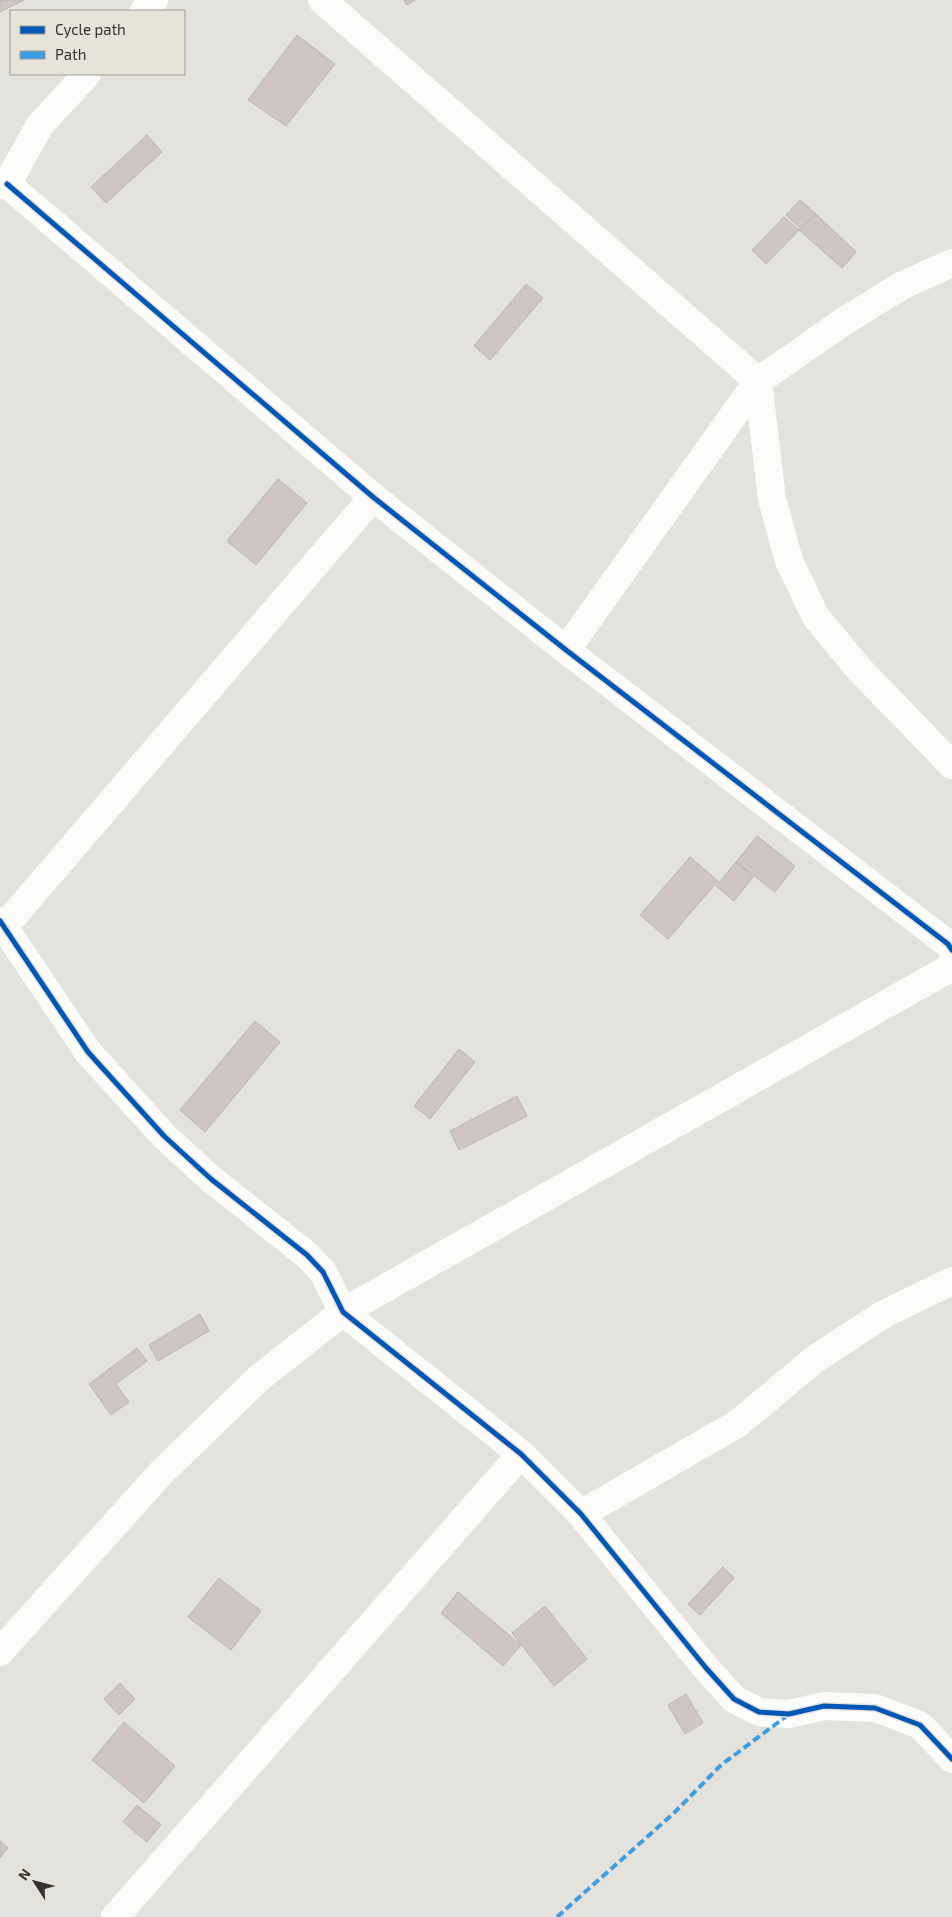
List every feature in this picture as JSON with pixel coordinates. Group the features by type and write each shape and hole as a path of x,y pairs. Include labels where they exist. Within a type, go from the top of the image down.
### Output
{"street":[{"path":"145,10 154,0"},
{"path":"322,0 758,381 772,499 789,561 816,616 860,670 952,765"},
{"path":"86,75 40,125 4,184 373,497 566,650 948,944 952,950"},
{"path":"566,650 758,381 844,322 901,286 952,263"},
{"path":"373,497 2,924 88,1052 164,1136 211,1179 307,1255 322,1272 343,1312 521,1454 581,1514 706,1668 734,1699 759,1712 789,1714 824,1706 875,1708 920,1725 952,1759"},
{"path":"0,1652 161,1474 259,1378 343,1312 950,968 952,963"},
{"path":"581,1514 737,1424 815,1359 884,1314 952,1281"},
{"path":"115,1917 521,1454"}],"building":[{"path":"0,0 24,0 0,12"},
{"path":"404,0 415,0 407,5"},
{"path":"297,35 335,64 286,126 248,100"},
{"path":"147,135 162,152 106,203 91,187"},
{"path":"800,200 816,214 802,230 786,215"},
{"path":"816,214 856,252 842,268 799,230"},
{"path":"784,217 799,230 766,264 752,250"},
{"path":"526,284 543,298 490,360 474,346"},
{"path":"278,479 307,503 256,565 227,541"},
{"path":"757,836 795,866 775,892 736,862"},
{"path":"690,857 718,881 668,939 640,915"},
{"path":"736,862 753,877 734,901 716,886"},
{"path":"255,1021 280,1042 205,1132 180,1110"},
{"path":"459,1049 475,1062 430,1119 414,1106"},
{"path":"517,1096 527,1116 459,1150 450,1131"},
{"path":"200,1314 209,1331 158,1361 149,1345"},
{"path":"137,1348 147,1361 116,1384 129,1402 111,1415 89,1384"},
{"path":"723,1567 734,1578 700,1615 688,1604"},
{"path":"219,1578 261,1611 231,1650 188,1617"},
{"path":"458,1592 521,1645 503,1666 441,1613"},
{"path":"545,1606 587,1659 554,1686 512,1633"},
{"path":"120,1683 135,1699 119,1715 104,1699"},
{"path":"686,1694 703,1723 685,1734 668,1705"},
{"path":"124,1722 175,1766 144,1803 92,1760"},
{"path":"137,1805 161,1825 147,1842 123,1822"},
{"path":"0,1841 8,1848 0,1858"}],"marked path":[{"path":"557,1917 674,1813 721,1765 788,1715"}],"cycle path":[{"path":"7,184 373,497 566,650 948,944 952,950"},
{"path":"0,921 88,1052 164,1136 211,1179 307,1255 323,1272 343,1312 521,1454 581,1514 706,1668 734,1699 759,1712 789,1714 824,1706 875,1708 920,1725 952,1759"}]}
